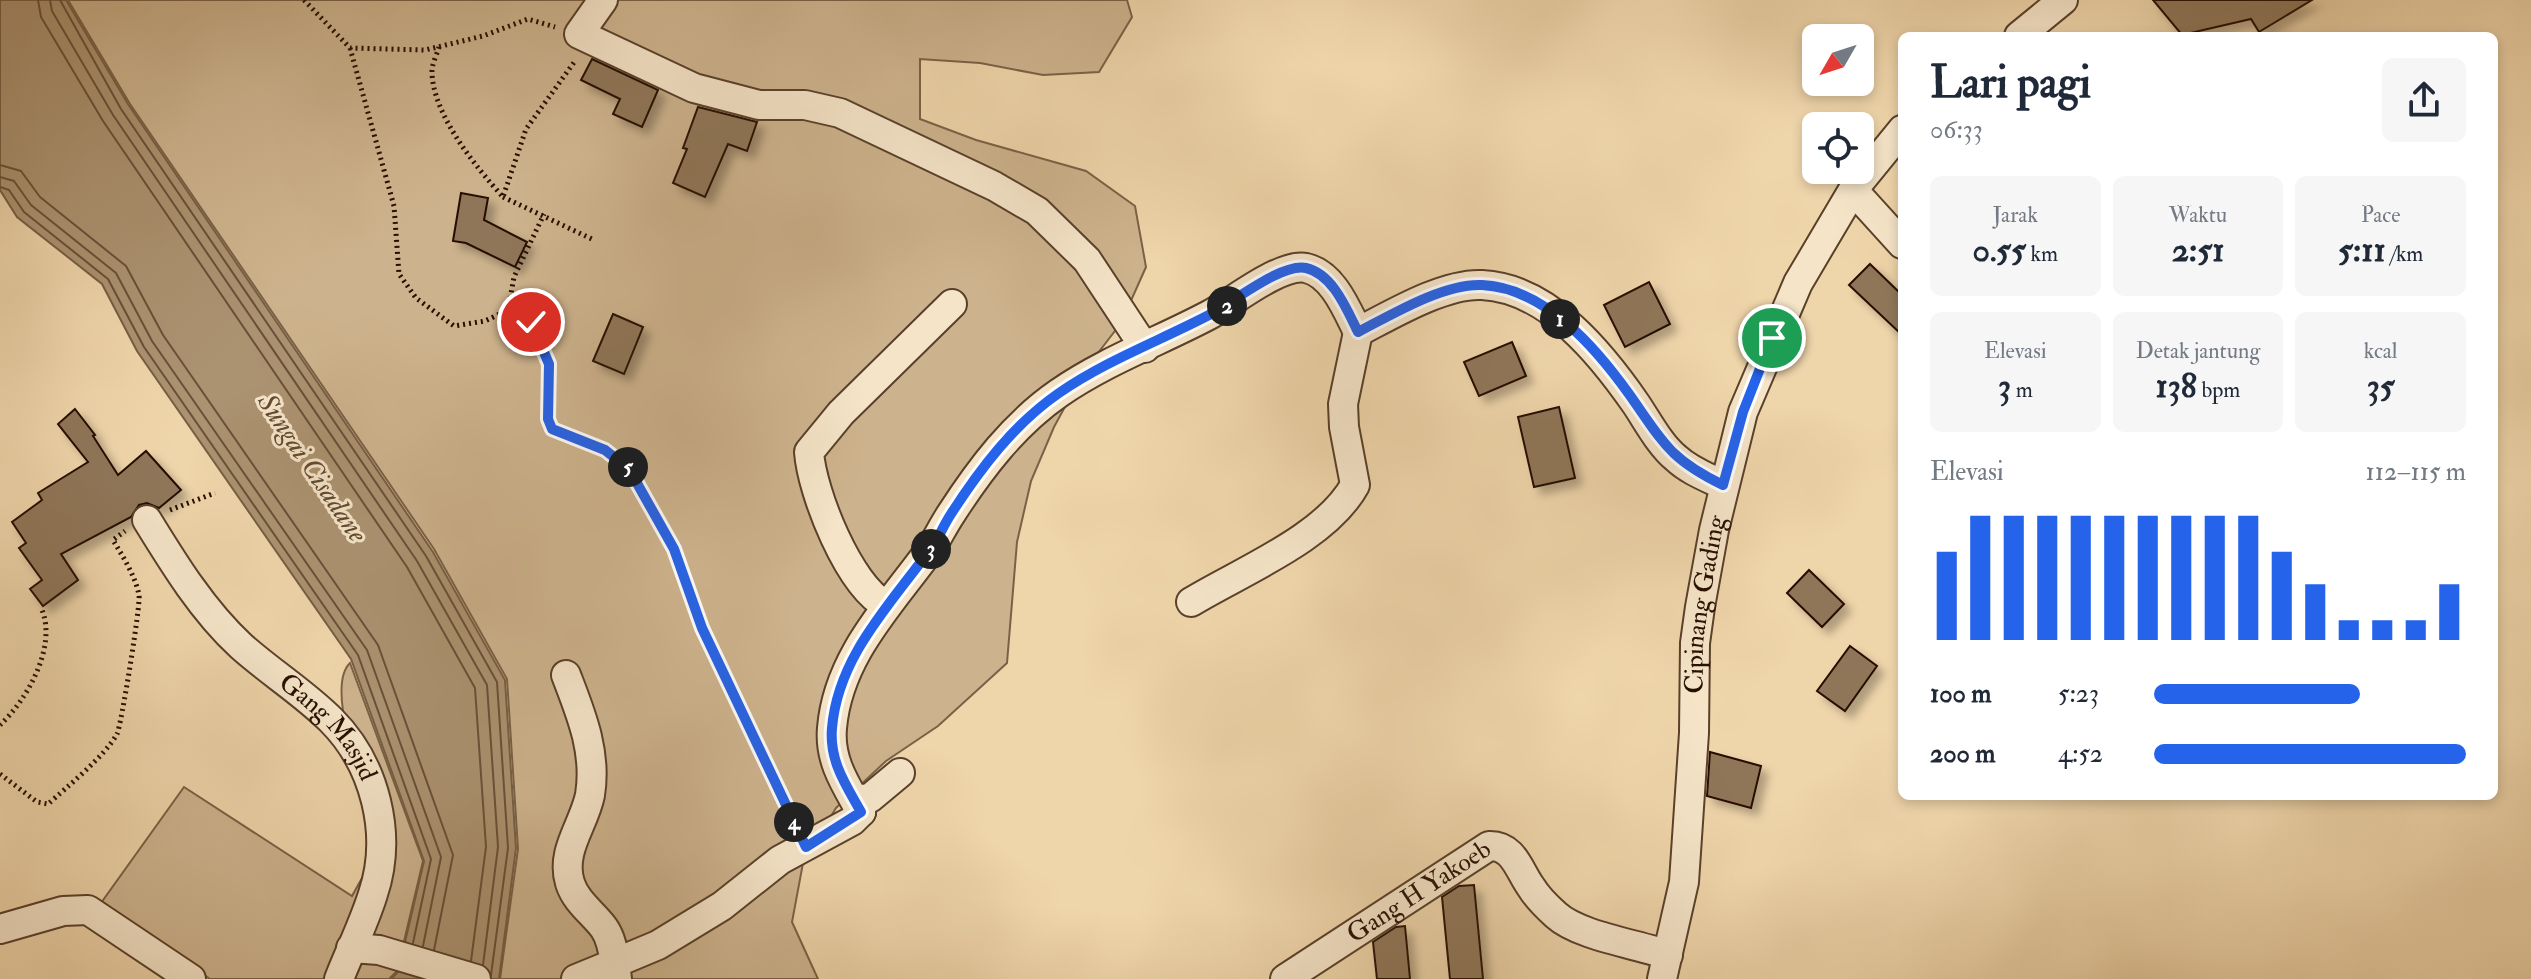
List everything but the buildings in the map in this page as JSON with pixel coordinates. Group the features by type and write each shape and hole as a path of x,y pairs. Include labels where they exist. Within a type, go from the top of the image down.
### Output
{"street":[{"path":"603,0 586,37 694,88 759,105 805,105 840,113 1005,192 1037,211 1087,260 1145,348"},
{"path":"2024,32 2063,0"},
{"name":"Cipinang Gading","path":"1665,967 1684,882 1694,733 1695,643 1723,485 1743,412 1798,283 1853,190 1898,135"},
{"path":"1853,190 1898,240"},
{"path":"861,812 834,764 832,728 841,681 886,605 931,549 951,514 1011,432 1058,393 1105,366 1145,348 1289,269 1306,268 1324,277 1358,332 1343,404 1355,485 1346,502 1293,542 1191,602"},
{"path":"1358,332 1419,302 1481,285 1525,299 1548,310 1577,332 1609,366 1674,457 1723,485"},
{"path":"886,605 871,597 853,571 821,498 809,452 841,413 952,304"},
{"name":"Gang Masjid","path":"147,520 197,596 240,645 331,720 365,762 373,786 380,842 365,949 339,979"},
{"path":"566,675 586,732 592,773 589,798 568,856 570,883 580,902 604,928 616,971"},
{"path":"861,812 855,800 870,798 900,773"},
{"path":"576,979 616,971 722,906 780,860 861,812"},
{"name":"Gang H Yakoeb","path":"1285,979 1489,846 1507,852 1518,862 1530,886 1558,917 1665,967"},
{"path":"0,929 63,911 88,910 191,979"},
{"path":"365,949 476,979"}],"path":[{"path":"304,0 350,48 394,206 399,274 416,298 454,326 485,321 508,310 531,322 549,364 548,419 552,429 621,459 674,549 702,628 806,847"},
{"path":"350,48 425,50 483,36 528,19 586,37 526,129 503,197"},
{"path":"439,47 432,70 439,99 476,167 503,197 594,240"},
{"path":"508,310 514,277 544,214"},
{"path":"0,774 37,802 48,804 76,781 116,736 125,709 125,686 140,598 113,540 147,520 215,493"},
{"path":"0,725 13,714 33,679 48,624 42,610"}],"shaded area":[{"path":"68,0 1127,0 1132,17 1099,72 1043,75 980,63 920,59 920,119 976,140 1086,171 1135,206 1146,267 1121,323 1085,370 1054,427 1031,481 1017,542 1007,663 938,726 886,761 836,808 803,863 792,922 818,979 500,979 518,849 507,679 434,549 130,104"},
{"path":"350,663 423,861 397,971 389,979 210,979 101,903 184,787 352,896 382,842 345,722 343,677"}],"water":[{"name":"Sungai Cisadane","path":"0,0 66,0 128,104 433,552 505,680 516,848 499,979 391,979 398,972 424,861 351,659 137,351 102,284 17,217 0,190"}],"route":[{"path":"531,322 549,364 548,419 552,429 605,450 621,459 629,469 674,549 702,628 806,847 852,821 861,812 834,764 832,728 841,681 886,605 931,549 951,514 1011,432 1058,393 1105,366 1231,304 1266,281 1289,269 1306,268 1324,277 1345,305 1358,332 1419,302 1481,285 1525,299 1548,310 1577,332 1609,366 1674,457 1692,471 1723,485 1743,412 1772,338"}]}
